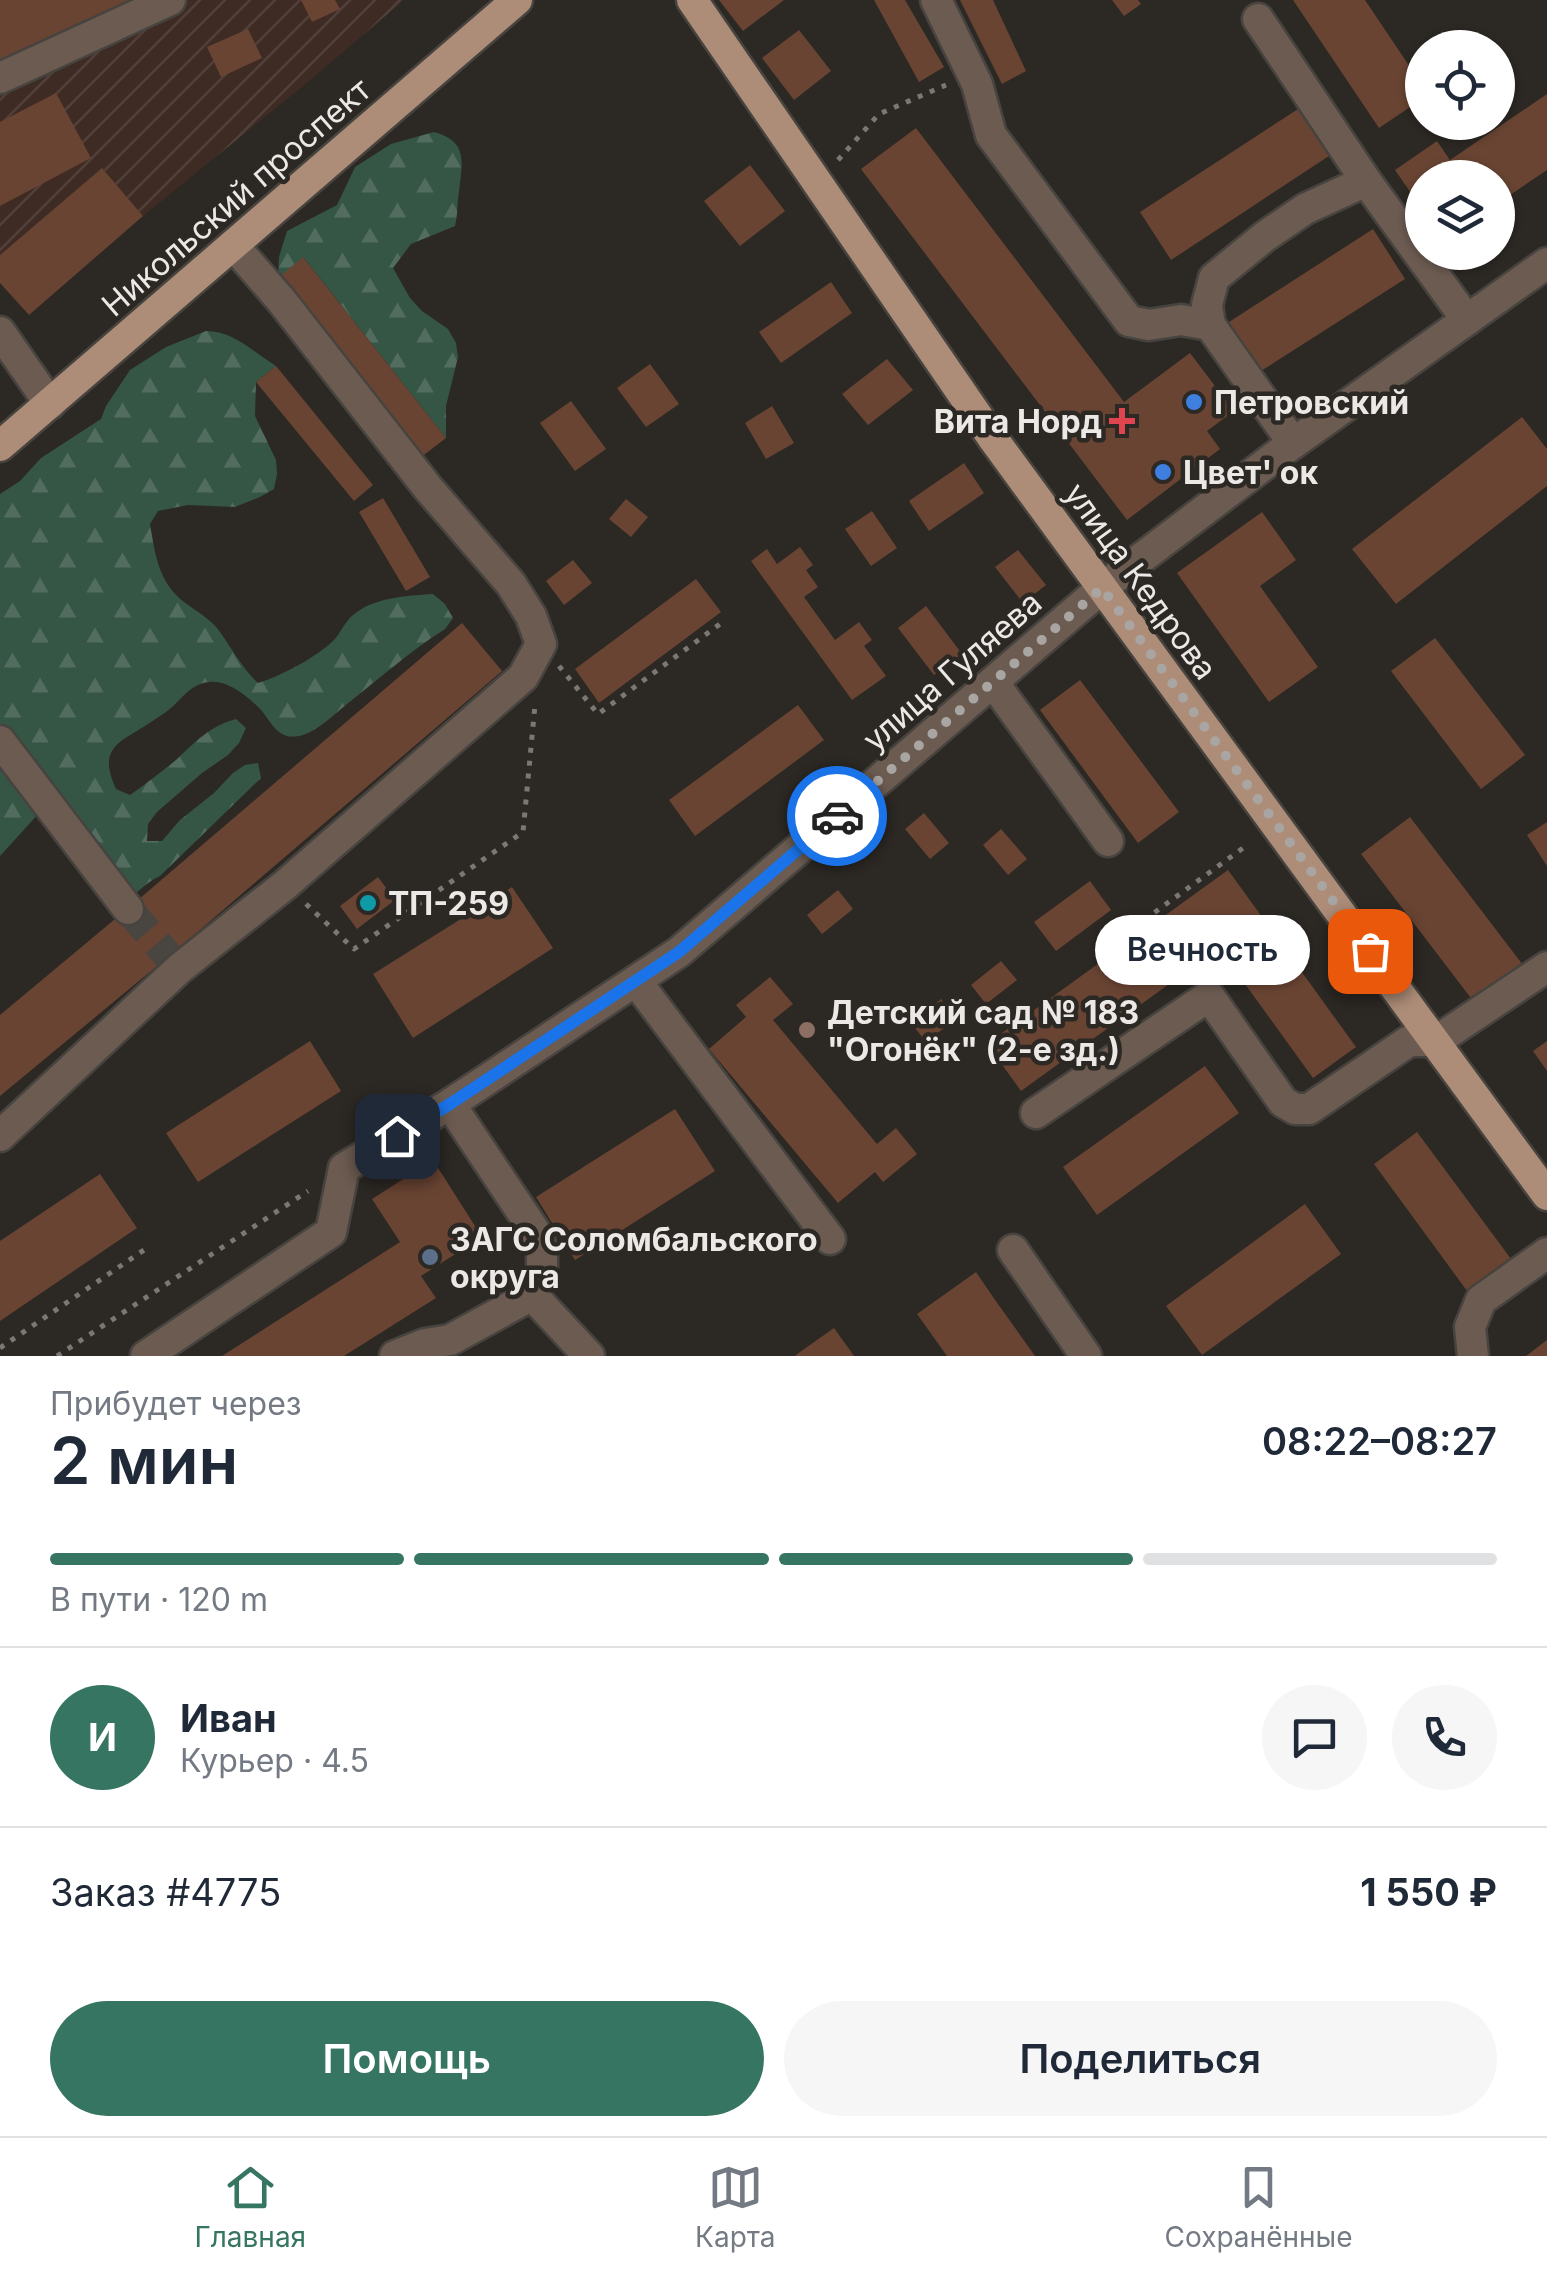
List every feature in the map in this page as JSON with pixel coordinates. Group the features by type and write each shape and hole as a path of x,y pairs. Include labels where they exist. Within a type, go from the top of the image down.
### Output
{"main road":[{"name":"Никольский проспект","path":"0,446 517,0"},
{"name":"улица Кедрова","path":"692,0 994,440 1547,1195"}],"street":[{"path":"0,78 170,0"},
{"path":"936,0 977,84 991,135 1129,320 1149,325 1181,320 1210,325"},
{"path":"1258,19 1366,181 1466,320"},
{"path":"1293,443 1210,325 1207,306 1214,278 1305,209 1366,181"},
{"path":"0,1136 174,962 285,885 524,677 541,644 531,616 511,584 428,488 281,300 233,245"},
{"name":"улица Гуляева","path":"344,1168 450,1104 679,952 1102,588 1293,443 1547,264"},
{"path":"0,332 50,404"},
{"path":"993,682 1108,841"},
{"path":"0,742 128,908"},
{"path":"1036,1113 1209,996 1283,1102 1295,1109 1309,1109 1409,1040 1436,1041 1547,967"},
{"path":"636,980 830,1239"},
{"path":"395,1356 424,1344 450,1340 532,1294 542,1269 542,1248 534,1230 450,1104"},
{"path":"146,1356 331,1232 344,1168"},
{"path":"1013,1250 1086,1356"},
{"path":"1473,1356 1470,1328 1481,1300 1547,1253"},
{"path":"532,1294 589,1356"}],"path":[{"path":"818,183 879,114 971,74"},
{"path":"541,644 598,714 724,622"},
{"path":"285,885 354,948 523,832 536,700"},
{"path":"1156,922 1151,915 1242,848"},
{"path":"57,1356 344,1168"},
{"path":"0,1348 144,1250"}],"shaded area":[{"path":"0,0 404,0 143,216 102,168 0,255"}],"green space":[{"path":"434,132 453,141 461,154 455,226 411,244 393,268 410,298 448,329 456,343 458,357 446,406 446,438 304,258 278,278 287,231 337,205 355,167 391,144"},
{"path":"206,331 234,338 276,366 256,382 255,416 276,460 277,474 274,489 235,507 188,505 158,511 150,524 154,546 163,576 175,594 216,627 258,683 317,654 352,616 380,601 433,594 453,618 445,629 303,735 282,734 244,695 223,683 209,682 190,690 166,712 120,742 109,760 110,773 116,789 130,795 218,726 236,719 246,728 228,755 157,812 148,824 147,841 162,841 180,820 245,765 258,763 261,778 160,876 124,902 41,811 0,856 0,494 20,481 41,458 101,419 130,370 166,347"}],"building":[{"path":"0,0 151,0 0,66"},
{"path":"301,0 335,0 340,9 312,22"},
{"path":"719,0 784,0 743,31"},
{"path":"874,0 905,0 944,67 919,82"},
{"path":"960,0 993,0 1026,71 1002,84"},
{"path":"1112,0 1138,0 1141,4 1124,16"},
{"path":"1293,0 1365,0 1405,60 1405,110 1379,128"},
{"path":"248,29 262,58 221,77 207,47"},
{"path":"799,30 831,71 794,100 762,58"},
{"path":"56,93 91,158 0,206 0,122"},
{"path":"1547,94 1547,170 1515,192 1515,160 1450,160 1479,140 1515,140 1515,116"},
{"path":"1298,109 1329,156 1171,260 1140,212"},
{"path":"916,128 1124,402 1190,353 1234,411 1207,431 1220,449 1127,520 861,169"},
{"path":"1437,141 1450,160 1409,160"},
{"path":"1405,163 1405,184 1395,170"},
{"path":"750,165 785,211 740,246 704,201"},
{"path":"102,168 143,216 29,315 0,283 0,255"},
{"path":"1373,229 1405,279 1261,371 1229,322"},
{"path":"303,257 446,438 420,458 278,278"},
{"path":"831,282 852,313 781,363 759,332"},
{"path":"887,359 913,390 868,425 842,394"},
{"path":"650,364 679,404 646,427 617,388"},
{"path":"276,366 373,485 354,501 256,382"},
{"path":"571,401 606,449 575,471 540,423"},
{"path":"772,406 794,443 766,459 745,423"},
{"path":"1522,417 1547,449 1547,486 1396,604 1352,549"},
{"path":"964,463 984,493 929,531 909,501"},
{"path":"383,498 430,577 406,591 359,512"},
{"path":"626,499 648,517 631,537 609,519"},
{"path":"872,511 897,548 871,566 845,529"},
{"path":"1262,512 1296,560 1260,586 1318,667 1269,702 1177,573"},
{"path":"800,547 813,565 806,570 818,587 804,597 835,640 859,622 872,640 864,646 886,676 852,700 751,561 767,549 777,564"},
{"path":"1018,550 1046,585 1023,603 995,567"},
{"path":"573,560 592,583 564,605 546,581"},
{"path":"696,579 721,612 599,703 575,669"},
{"path":"926,606 962,654 934,675 898,628"},
{"path":"462,623 502,671 0,1096 0,1015"},
{"path":"1435,638 1525,755 1481,789 1391,671"},
{"path":"1080,680 1179,812 1138,843 1040,710"},
{"path":"798,705 824,740 695,836 669,800"},
{"path":"924,813 949,843 930,859 905,829"},
{"path":"1410,817 1529,973 1480,1010 1361,854"},
{"path":"1547,822 1547,866 1527,835"},
{"path":"1001,829 1027,859 1008,875 983,845"},
{"path":"1228,870 1356,1047 1313,1078 1219,948 1021,1091 987,1044"},
{"name":"ТП-259","path":"378,877 395,900 357,929 340,906"},
{"path":"1090,881 1111,910 1056,951 1034,922"},
{"path":"512,887 553,948 413,1038 373,974"},
{"path":"838,890 853,909 822,934 807,915"},
{"path":"1001,961 1017,980 986,1004 971,985"},
{"path":"770,977 793,1004 773,1020 877,1144 896,1128 917,1154 883,1182 875,1172 838,1203 709,1049 746,1017 736,1005"},
{"path":"941,999 957,1018 926,1042 911,1023"},
{"path":"310,1041 341,1091 198,1182 166,1133"},
{"path":"1547,1041 1547,1071 1533,1051"},
{"path":"1205,1066 1239,1113 1097,1215 1063,1167"},
{"path":"675,1109 715,1171 575,1260 536,1197"},
{"path":"1417,1132 1517,1267 1473,1299 1374,1164"},
{"path":"433,1160 482,1237 421,1276 436,1298 344,1356 222,1356 400,1242 372,1199"},
{"path":"100,1174 137,1228 0,1321 0,1241"},
{"path":"1305,1204 1341,1254 1202,1355 1166,1306"},
{"path":"976,1272 1035,1356 947,1356 917,1314"},
{"path":"834,1328 854,1356 795,1356 800,1352"},
{"path":"1547,1340 1547,1356 1526,1356"}],"tunnel":[{"path":"128,909 168,956"}],"way so far":[{"path":"837,816 1102,588 1370,951"}],"place":[{"name":"Петровский","path":"1194,402"},
{"name":"Вита Норд","path":"1122,421"},
{"name":"Цвет' ок","path":"1163,472"},
{"name":"ТП-259","path":"368,903"},
{"name":"Вечность","path":"1370,951"},
{"name":"Детский сад № 183 \"Огонёк\" (2-е зд.)","path":"807,1030"},
{"name":"ЗАГС Соломбальского округа","path":"430,1257"}],"route":[{"path":"397,1136 679,952 837,816"}]}
